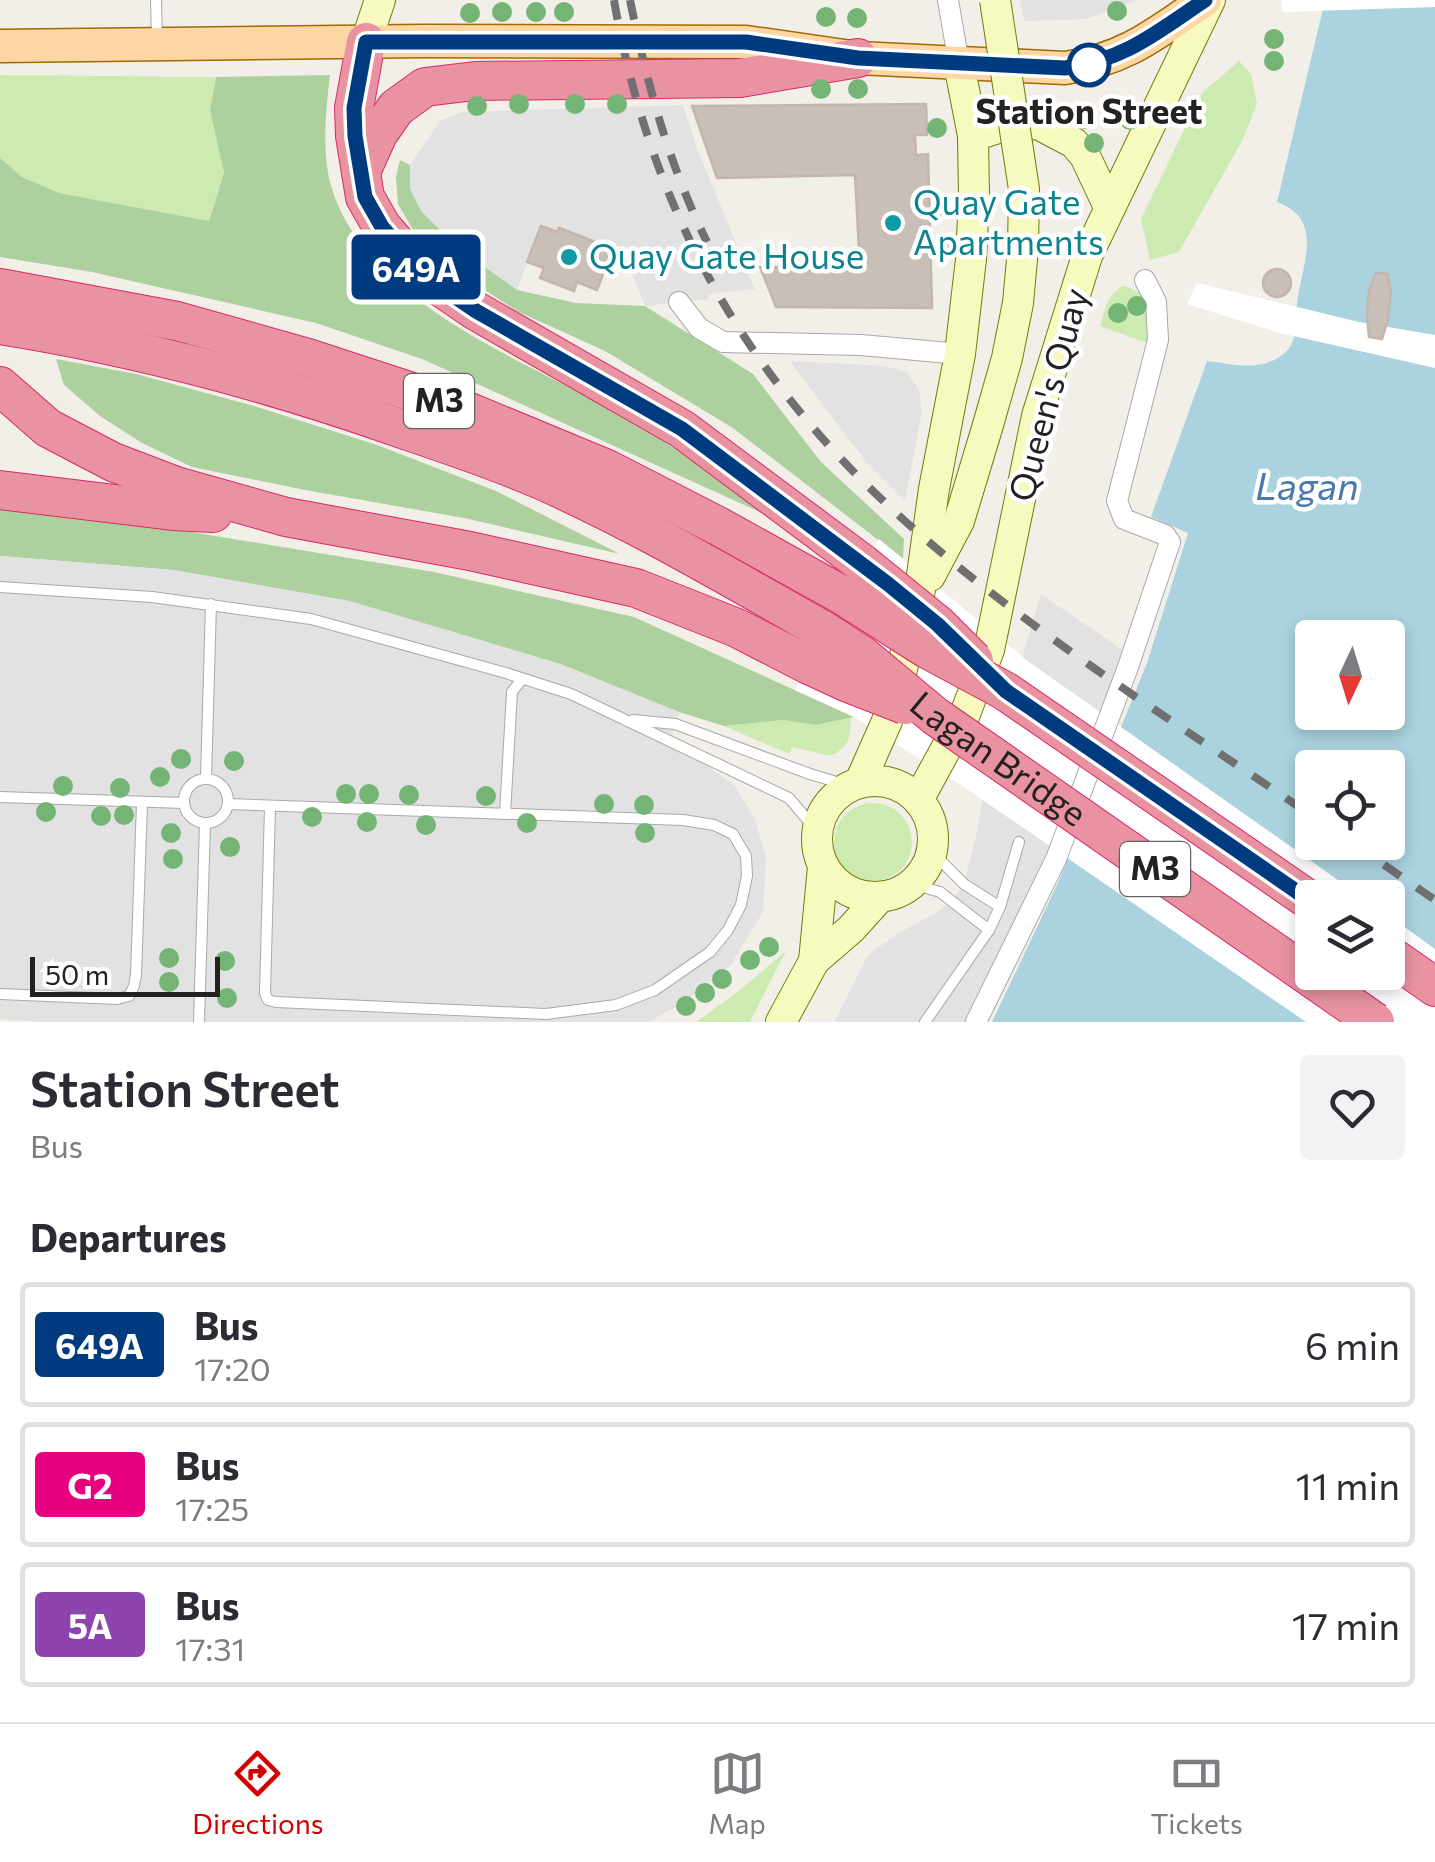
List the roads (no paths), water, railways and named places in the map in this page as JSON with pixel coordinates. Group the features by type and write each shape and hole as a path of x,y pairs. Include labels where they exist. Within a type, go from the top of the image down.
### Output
{"highway":[{"path":"366,42 354,108 365,197 382,227 426,277 476,311 682,429 863,564 937,624 1006,691"},
{"path":"361,172 378,134 396,108 424,88 475,81 740,78 858,58"},
{"name":"Lagan Bridge","path":"8,308 178,321 454,406 607,468 842,595 927,649 1006,691 1295,890"},
{"name":"Lagan Bridge","path":"8,308 352,411 538,479 634,524 863,656 935,716 1375,1022"},
{"path":"0,386 48,428 113,462 176,486 286,517 470,551 636,588 737,628 846,682 935,716"},
{"path":"0,490 173,511 286,517"},
{"path":"1405,966 1435,987"}],"main road":[{"path":"0,46 746,42 858,58 1065,68 1116,57 1207,0"}],"street":[{"path":"366,42 380,0"},
{"path":"855,784 887,720 902,669 919,596 934,488 960,354 971,259 973,136 948,0"},
{"path":"919,596 960,521 1007,358 1018,303 1024,189 995,0"},
{"name":"Queen's Quay","path":"918,800 965,714 990,650 1037,416 1086,256 1207,0"},
{"path":"973,136 1017,122 1040,125 1074,144 1085,156 1109,208"},
{"path":"976,1022 1056,859 1170,542 1165,535 1124,519 1117,501 1158,340 1156,302 1145,280"},
{"path":"678,302 699,328 723,342 861,345 960,354"},
{"path":"892,783 918,800 928,816 933,834 925,870 897,894 862,897 833,881 823,867 817,850 820,817 838,794 855,784 892,783"},
{"path":"814,960 823,867"},
{"path":"781,1022 814,960 851,929 879,898"}],"lane":[{"path":"156,0 158,46"},
{"path":"0,587 152,597 311,619 522,678 571,694 790,798 816,831"},
{"path":"206,779 211,604"},
{"path":"505,814 512,692 522,678"},
{"path":"622,719 675,724 810,774 855,784"},
{"path":"206,779 218,782 229,797 221,819 204,824 190,817 184,803 192,784 206,779"},
{"path":"0,797 184,803"},
{"path":"0,994 118,999 129,996 136,975 142,803"},
{"path":"229,804 683,820 714,825 733,834 746,856 747,876 741,905 710,952 655,990 616,1004 546,1014 276,1002 268,1000 265,993 270,807"},
{"path":"199,1022 204,824"},
{"path":"925,1022 989,930 1019,842"},
{"path":"932,852 964,884 1000,907"},
{"path":"913,884 940,892 989,930"}],"water":[{"name":"Lagan","path":"1325,0 1435,0 1435,1022 992,1022 1057,885 1147,663 1188,533 1151,517 1207,361 1265,364 1282,355 1294,339 1307,246 1302,220 1277,202"}],"railway":[{"path":"614,0 628,66 668,192 726,308 803,415 899,516 954,563 1071,652 1295,804"},
{"path":"630,0 661,124 681,184 707,242"},
{"path":"1377,860 1435,900"}],"place":[{"name":"Station Street","path":"1089,65"},
{"name":"Quay Gate Apartments","path":"893,223"},
{"name":"Quay Gate House","path":"569,257"}]}
